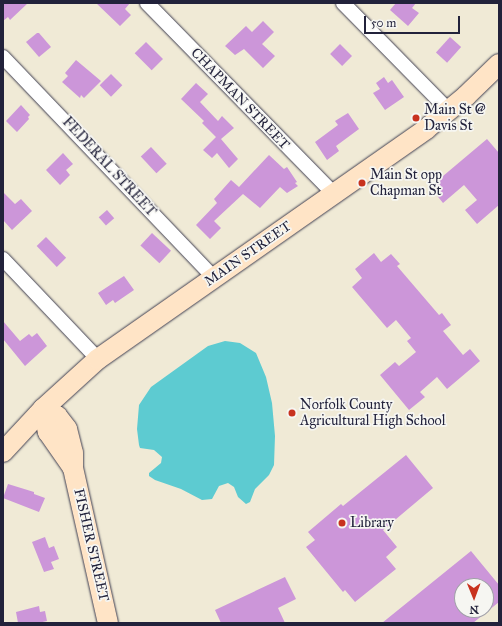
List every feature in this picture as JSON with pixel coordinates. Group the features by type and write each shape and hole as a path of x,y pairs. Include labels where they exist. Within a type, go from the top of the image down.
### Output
{"main road":[{"name":"MAIN STREET","path":"3,452 43,409 98,360 449,111 499,64"},
{"name":"FISHER STREET","path":"43,409 48,432 73,468 108,623"}],"street":[{"name":"CHAPMAN STREET","path":"147,3 334,194"},
{"path":"343,3 449,111"},
{"name":"FEDERAL STREET","path":"3,57 214,278"},
{"path":"3,259 98,360"}],"water":[{"path":"225,341 240,343 256,353 266,377 272,403 275,436 274,465 269,475 255,489 250,502 246,504 238,497 234,487 228,483 219,486 212,499 202,500 181,489 155,480 149,476 149,473 161,463 162,457 154,450 140,448 139,445 137,429 139,405 151,387 208,346"}],"building":[{"path":"3,3 28,3 10,20 8,17 3,21"},
{"path":"96,3 130,3 125,9 131,15 120,26"},
{"path":"396,3 416,3 412,8 419,13 408,26 390,10"},
{"path":"263,21 274,32 262,44 275,56 263,68 244,49 235,55 225,46 246,26 252,32"},
{"path":"39,33 51,47 39,57 26,42"},
{"path":"450,37 461,47 447,63 436,53"},
{"path":"146,42 163,59 152,70 135,53"},
{"path":"340,44 352,56 342,66 330,54"},
{"path":"76,60 101,81 84,98 81,95 80,98 62,82 68,76 65,73"},
{"path":"111,74 122,85 111,97 100,85"},
{"path":"384,77 388,83 392,80 404,97 385,110 373,93 380,89 376,83"},
{"path":"196,83 208,94 200,102 218,121 222,116 234,128 221,139 238,159 229,168 217,153 212,158 203,150 216,137 202,123 204,121 181,99"},
{"path":"21,105 30,115 28,117 29,119 17,132 6,121"},
{"path":"348,113 359,129 336,146 339,151 327,160 315,142 338,125 335,121"},
{"path":"487,139 499,153 499,205 477,224 465,210 477,200 464,185 443,203 430,187"},
{"path":"151,147 167,164 156,173 141,157"},
{"path":"63,153 73,164 66,170 70,175 60,185 46,170"},
{"path":"269,155 284,169 287,167 298,186 287,193 280,187 260,208 243,194 214,221 221,228 210,239 196,225 217,203 214,199 231,180 239,187"},
{"path":"3,192 15,204 21,199 32,211 12,230 3,220"},
{"path":"107,210 114,218 106,226 99,217"},
{"path":"152,233 171,251 159,263 140,245"},
{"path":"46,237 66,258 57,267 37,246"},
{"path":"374,253 381,262 391,254 400,264 397,266 439,315 442,313 451,325 443,331 463,355 470,349 480,361 447,389 437,377 420,392 425,397 409,410 380,375 395,362 399,366 416,352 407,341 411,338 396,320 387,328 352,287 362,278 355,269"},
{"path":"124,276 134,290 115,303 113,300 106,305 98,293"},
{"path":"3,321 20,341 29,334 32,337 37,333 47,346 25,366 3,339"},
{"path":"406,455 433,488 383,530 397,547 386,557 396,569 355,602 345,590 343,592 306,547 315,540 308,532 341,504 343,506"},
{"path":"8,484 34,492 34,494 45,498 39,512 3,498"},
{"path":"45,537 49,548 54,546 59,559 51,562 54,569 44,572 32,542"},
{"path":"471,551 493,578 454,578 454,618 479,618 473,623 382,623"},
{"path":"285,577 296,599 278,608 285,623 221,623 215,610"},
{"path":"494,579 499,585 499,602 494,606"},
{"path":"39,606 40,612 45,611 47,621 38,623 18,623 16,612"}],"place":[{"name":"Main St @ Davis St","path":"416,118"},
{"name":"Main St opp Chapman St","path":"362,183"},
{"name":"Norfolk County Agricultural High School","path":"292,413"},
{"name":"Library","path":"342,523"}]}
